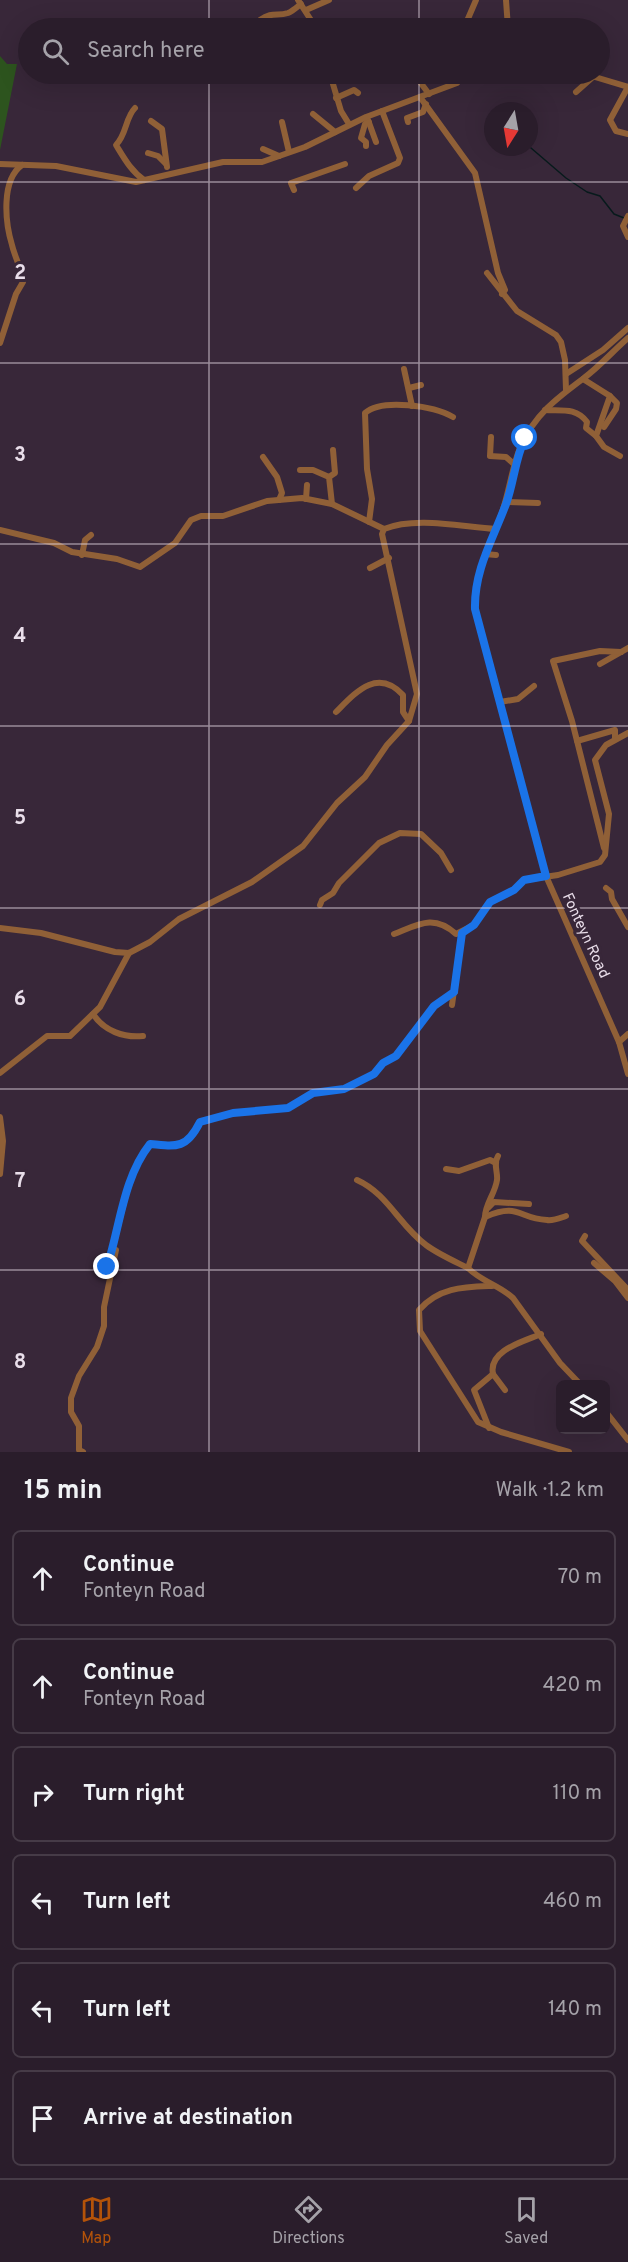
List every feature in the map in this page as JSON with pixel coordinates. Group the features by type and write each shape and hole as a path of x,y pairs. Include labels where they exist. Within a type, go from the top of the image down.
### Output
{"street":[{"path":"306,10 329,0"},
{"path":"468,18 476,0"},
{"path":"506,0 507,18"},
{"path":"281,18 300,2 310,18"},
{"path":"263,18 273,12 286,14"},
{"path":"610,81 628,87 610,120 616,131 628,134"},
{"path":"332,84 336,98 349,124"},
{"path":"422,84 429,94"},
{"path":"0,164 91,171 123,181 144,180 168,170 223,162 262,162 349,124 454,84"},
{"path":"576,92 585,84"},
{"path":"336,98 354,90 358,93"},
{"path":"420,97 475,172 498,273 505,290 502,294"},
{"path":"408,122 407,118 410,115 423,112 426,103"},
{"path":"135,108 129,114 123,134 116,145 124,153 131,171 144,180"},
{"path":"356,188 369,176 398,163 400,158 382,111"},
{"path":"313,114 335,132"},
{"path":"367,119 376,142"},
{"path":"366,146 366,142 361,138 367,119"},
{"path":"151,121 162,129 168,170"},
{"path":"282,122 289,152"},
{"path":"263,149 279,156"},
{"path":"148,153 158,156 168,170"},
{"path":"0,343 16,294 23,282 11,244 7,206 11,178 23,164"},
{"path":"294,190 291,183 345,164"},
{"path":"628,216 623,226 628,237"},
{"path":"488,273 517,311 556,335 561,342 566,390"},
{"path":"566,374 603,350 628,328"},
{"path":"538,503 507,502 515,465 525,438 545,410 628,338"},
{"path":"404,369 412,406"},
{"path":"583,379 617,403 616,409 604,427"},
{"path":"409,388 421,385"},
{"path":"596,436 610,396"},
{"path":"369,522 372,499 367,469 365,413 371,407 434,407 453,417"},
{"path":"545,410 568,409 579,413 587,422 586,428 604,447 620,456"},
{"path":"491,437 490,456 507,458 515,465"},
{"path":"329,477 335,473 333,450"},
{"path":"263,457 277,477 282,493 279,500"},
{"path":"300,470 314,470 329,477"},
{"path":"329,477 332,504"},
{"path":"306,499 307,485"},
{"path":"0,530 54,543 82,555 117,559 140,567 158,552 170,548 191,520 201,516 223,516 279,500 306,499 332,504 384,529 394,525 421,524 496,529"},
{"name":"Fonteyn Road","path":"507,502 477,574 475,609 546,876 619,1042 628,1074"},
{"path":"0,1073 47,1036 70,1036 93,1014 107,995 129,953 150,942 179,919 252,882 303,846 337,803 365,777 387,745 409,721 417,694 382,534 384,529"},
{"path":"82,555 85,540 91,535"},
{"path":"485,554 496,555"},
{"path":"369,568 388,558"},
{"path":"600,664 628,648"},
{"path":"605,855 577,741 553,661 600,651 621,652"},
{"path":"336,712 358,689 372,683 382,683 398,689 403,695 403,712 409,721"},
{"path":"500,702 518,699 534,686"},
{"path":"577,741 615,730 615,738"},
{"path":"394,934 433,921 446,924 456,934 462,933 474,925 490,902 514,890 524,880 600,862 605,855 609,814 595,760 606,745 615,738 628,733"},
{"path":"320,906 322,900 333,893 339,883 380,843 400,833 421,834 441,853 451,870"},
{"path":"606,888 611,891 612,899 628,927"},
{"path":"0,928 41,933 81,945 129,953"},
{"path":"452,1005 462,933"},
{"path":"83,1452 80,1450 79,1426 71,1412 71,1398 79,1376 97,1347 104,1326 104,1307 127,1189 142,1154 150,1144 168,1146 184,1144 192,1137 200,1122 233,1113 288,1108 313,1093 344,1089 372,1076 383,1063 396,1056 434,1006 454,992"},
{"path":"93,1014 98,1022 121,1036 143,1036"},
{"path":"619,1042 628,1034"},
{"path":"0,1117 3,1141 0,1174"},
{"path":"446,1169 467,1169 490,1160 497,1160 497,1180 485,1208 468,1268"},
{"path":"357,1180 370,1186 388,1202 395,1215 426,1245 468,1268 480,1281 513,1298 560,1363 576,1380"},
{"path":"484,1217 494,1202 529,1204"},
{"path":"484,1217 499,1211 518,1210 549,1221 566,1216"},
{"path":"107,1267 119,1229"},
{"path":"585,1236 582,1241 628,1290"},
{"path":"594,1263 615,1281 628,1298"},
{"path":"492,1286 453,1288 427,1301 419,1310 420,1331 447,1370 469,1411 478,1422 489,1428 569,1452"},
{"path":"505,1390 493,1374 494,1362 505,1350 541,1334"},
{"path":"489,1428 474,1390 493,1374"},
{"path":"610,1417 628,1440"}],"green space":[{"path":"0,56 7,64 17,64 0,150"}],"waterway":[{"path":"538,154 566,178 587,192 600,196 614,214 624,218"}],"route":[{"path":"107,1267 119,1229 127,1189 142,1154 150,1144 168,1146 184,1144 192,1137 200,1122 233,1113 288,1108 313,1093 344,1089 374,1074 383,1063 396,1056 434,1006 454,992 462,933 474,925 482,910 490,902 514,890 524,880 546,876 516,770 475,609 474,594 477,574 507,502 519,450 525,438"}]}
